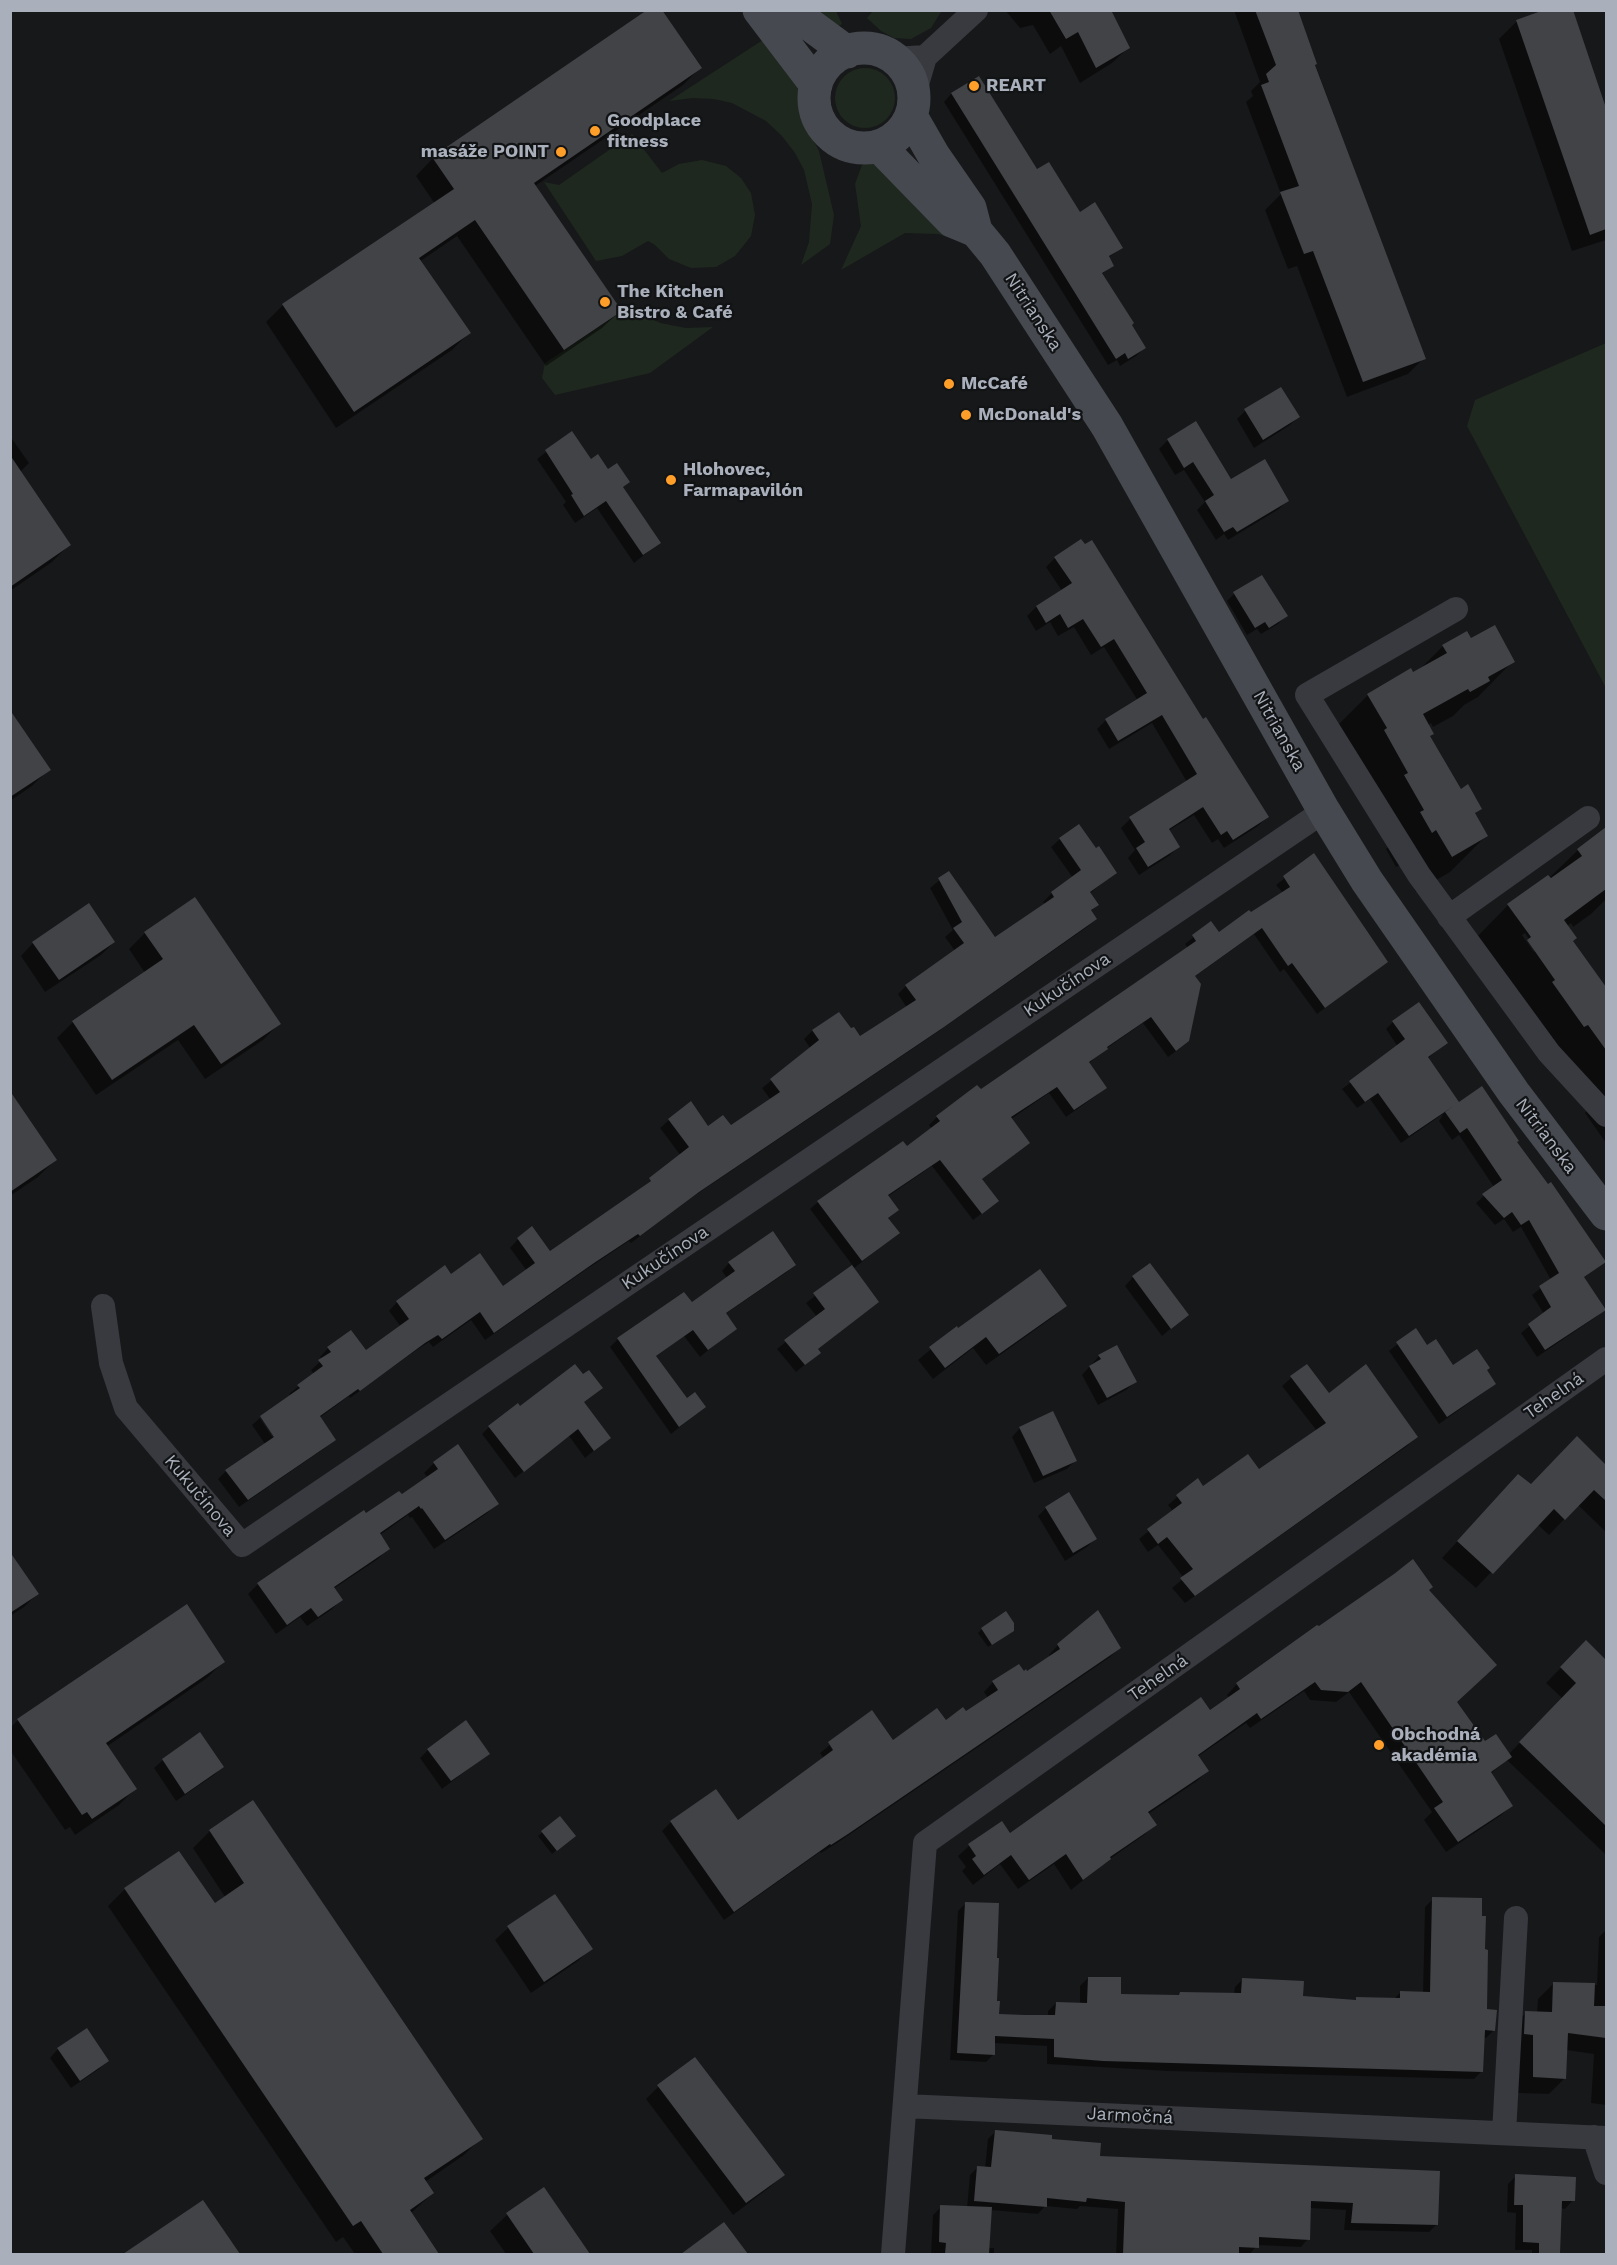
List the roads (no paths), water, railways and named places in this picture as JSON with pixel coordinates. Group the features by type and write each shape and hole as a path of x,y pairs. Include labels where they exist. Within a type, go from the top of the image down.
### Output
{"main road":[{"path":"759,10 816,85"},
{"path":"790,10 847,51"},
{"path":"910,58 871,49 847,51 834,59 823,71 816,85 814,101 818,116 826,130 845,144 857,148 879,146 892,140 903,129 913,105"},
{"name":"Nitrianska","path":"910,58 908,74 913,105 934,156 970,208 976,231 995,254 1107,426 1324,811 1366,881 1553,1147 1606,1214"},
{"name":"Nitrianska","path":"879,146 952,220 976,231"}],"street":[{"path":"910,58 975,10"},
{"path":"1456,609 1307,695 1419,875 1548,1053 1606,1115"},
{"name":"Kukučínova","path":"103,1306 111,1363 126,1408 242,1545 1324,811"},
{"path":"1449,917 1588,818"},
{"name":"Tehelná","path":"905,2106 925,1843 1606,1359"},
{"path":"1504,2133 1516,1918"},
{"path":"893,2254 905,2106"},
{"name":"Jarmočná","path":"905,2106 1600,2138"},
{"path":"1600,2138 1606,2173"}],"place":[{"name":"REART","path":"974,86"},
{"name":"Goodplace fitness","path":"595,131"},
{"name":"masáže POINT","path":"561,152"},
{"name":"The Kitchen Bistro & Café","path":"605,302"},
{"name":"McCafé","path":"949,384"},
{"name":"McDonald's","path":"966,415"},
{"name":"Hlohovec, Farmapavilón","path":"671,480"},
{"name":"Obchodná akadémia","path":"1379,1745"}]}
